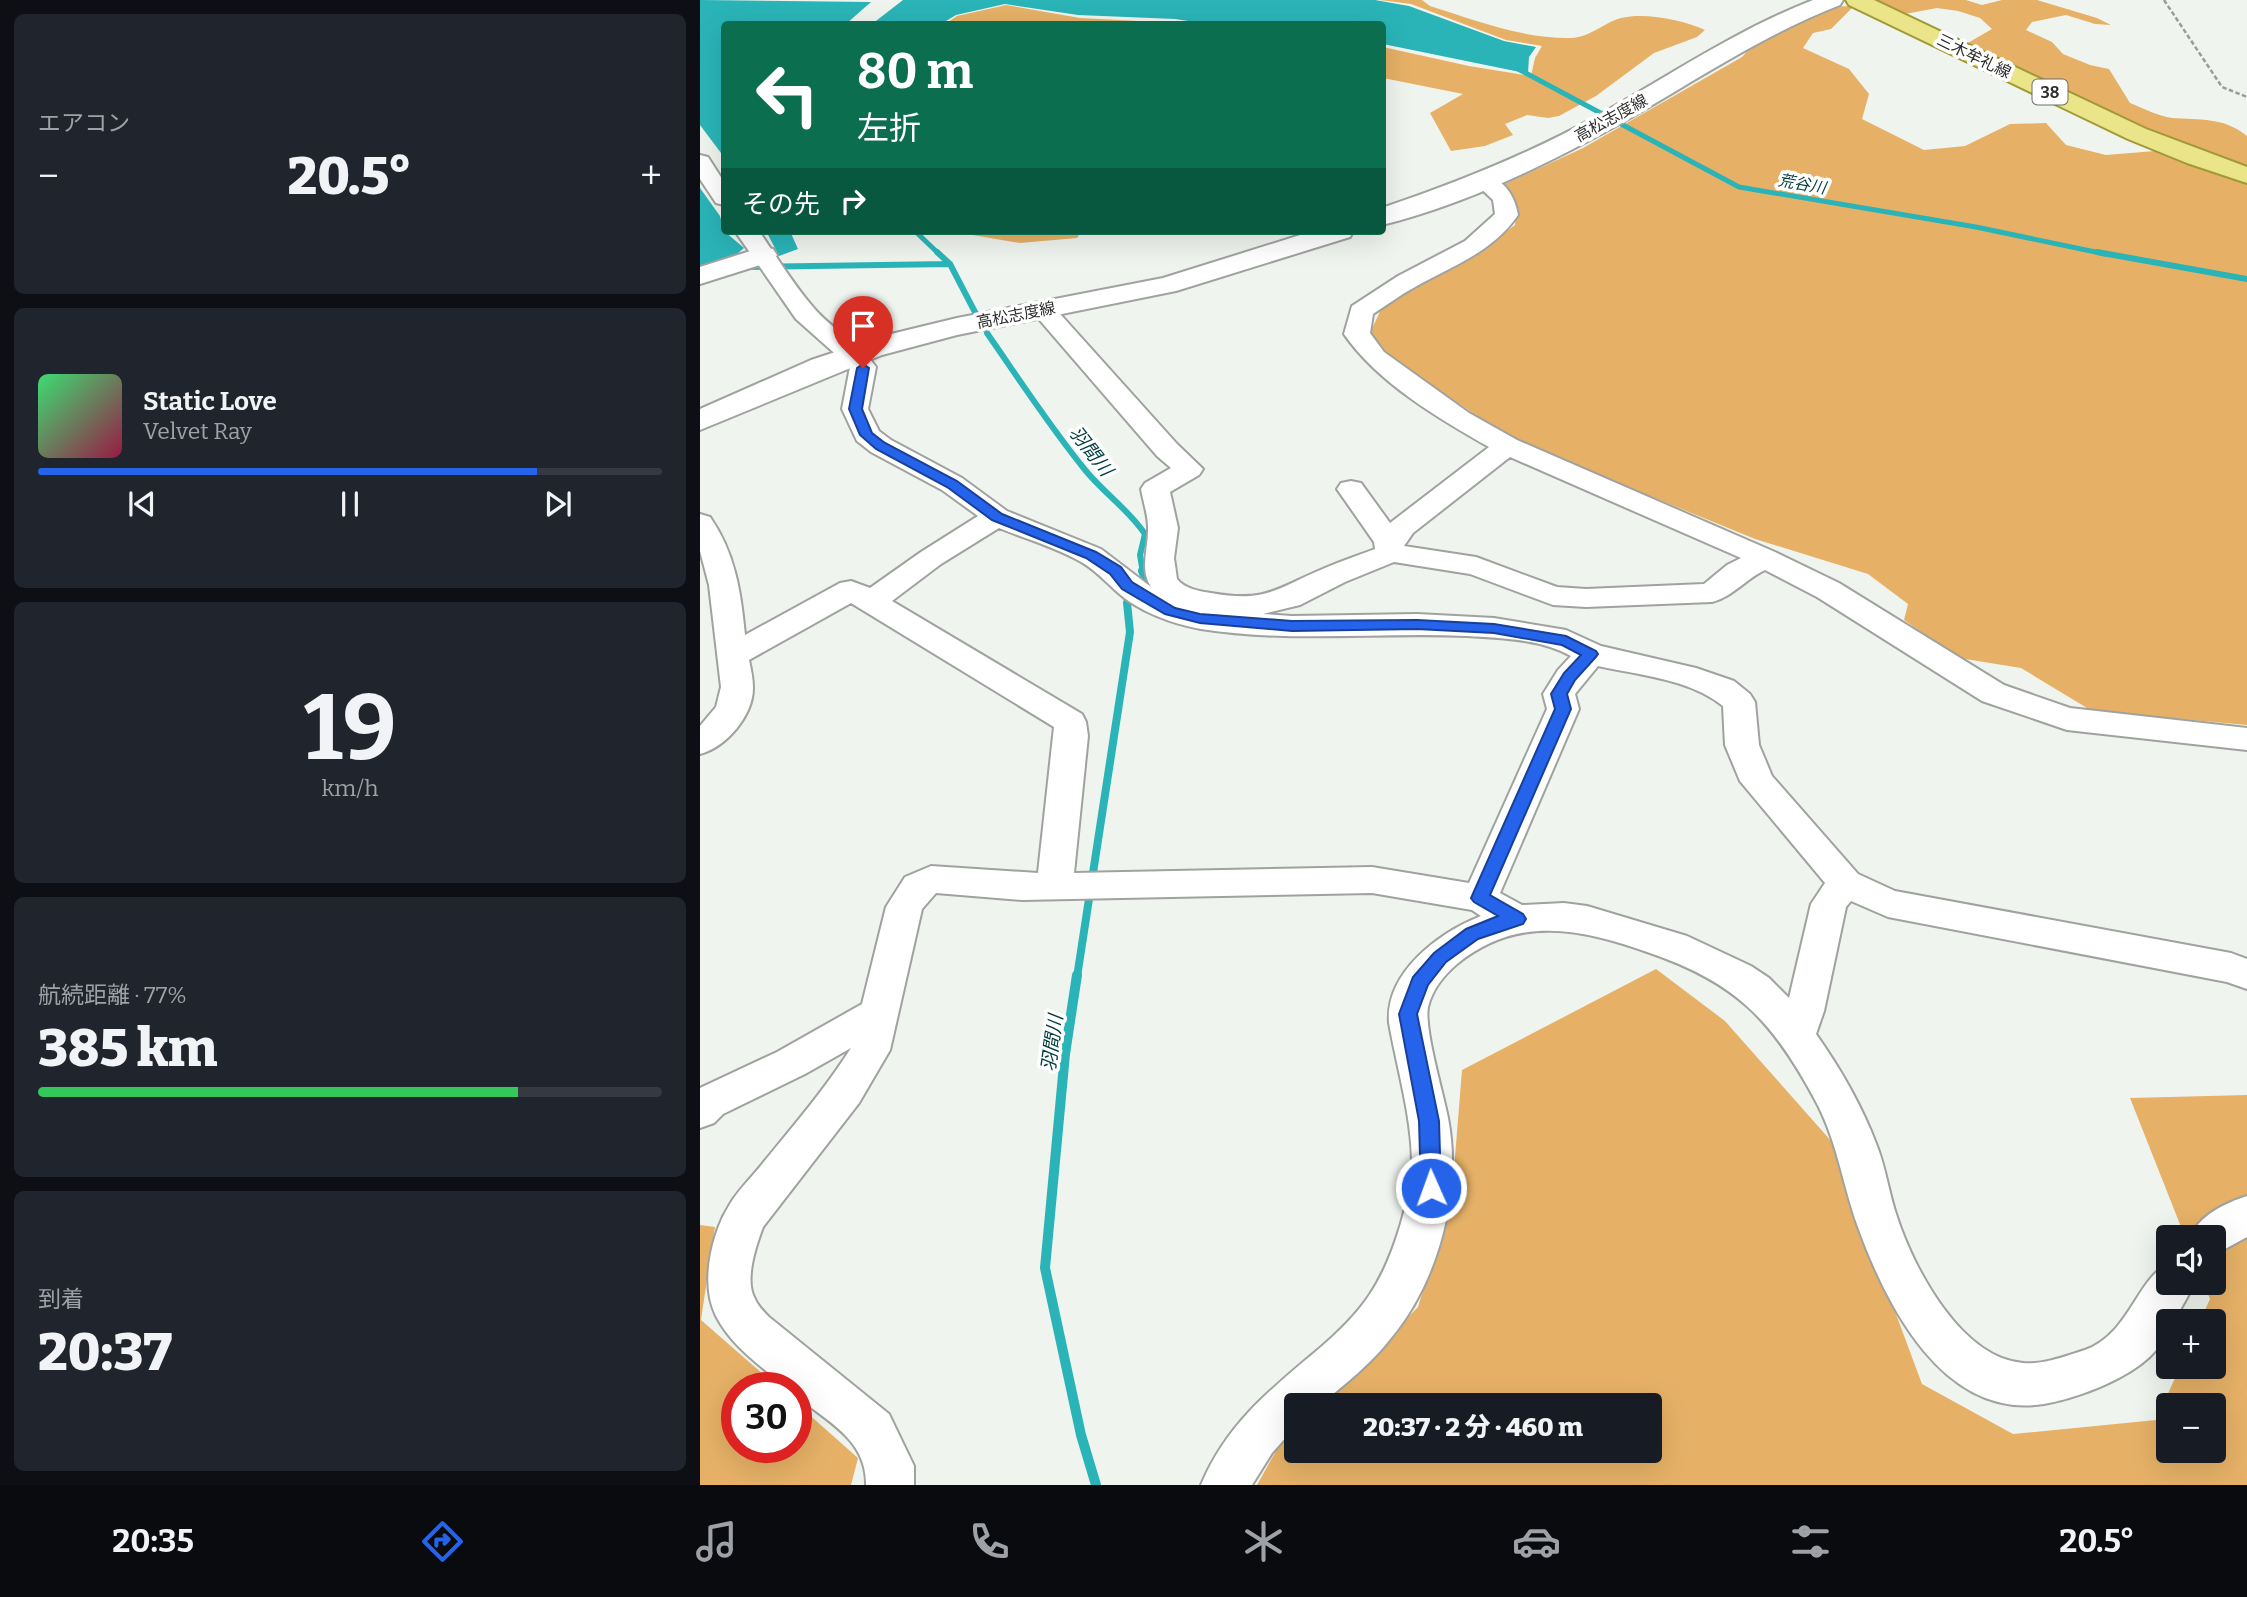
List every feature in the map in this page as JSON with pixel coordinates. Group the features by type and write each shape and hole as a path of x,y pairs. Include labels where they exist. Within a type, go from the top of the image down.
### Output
{"main road":[{"name":"高松志度線","path":"1386,216 1484,181 1580,135 1770,26 1832,0"},
{"name":"三木牟礼線","path":"1857,0 2137,134 2247,175"},
{"name":"高松志度線","path":"700,421 854,355 895,341 1187,280 1328,235"},
{"path":"700,276 755,243"}],"street":[{"path":"700,162 721,194"},
{"path":"1484,181 1504,198 1507,215 1492,234 1462,254 1407,281 1361,311 1357,334 1375,357 1460,419 1507,446 1687,527 1765,558 1828,590 1993,693 2067,719 2247,739"},
{"path":"755,243 805,314 854,355 863,368 855,409 867,435 901,458 952,484 997,517 1091,555 1115,570 1127,585 1161,596 1231,606 1261,605 1289,598 1390,547 1403,527 1507,446"},
{"path":"1043,310 1167,450 1189,469 1155,489 1163,528 1159,558 1161,596 1170,611 1200,618 1292,626 1417,624 1494,628 1566,640 1591,654 1696,678 1723,689 1739,702 1742,745 1757,781 1845,883 1888,903 2231,968 2247,974"},
{"path":"1351,489 1390,547 1476,566 1553,596 1586,598 1712,593 1738,570 1765,558"},
{"path":"871,602 931,558 997,517"},
{"path":"700,523 709,535 720,564 737,690 716,732 700,743"},
{"path":"732,656 851,590 1070,722 1080,887"},
{"path":"1480,898 1563,709 1559,694 1569,677 1591,654"},
{"path":"891,1485 890,1466 873,1430 753,1332 732,1304 729,1278 735,1244 745,1217 845,1091 870,1050 904,907 918,886 931,879 1022,887 1372,880 1480,898 1517,919"},
{"path":"1796,1035 1805,1011 1829,904 1845,883"},
{"path":"1225,1485 1249,1445 1277,1412 1329,1372 1368,1332 1398,1291 1419,1238 1431,1188 1429,1121 1408,1014 1420,982 1440,957 1472,934 1504,921 1549,915 1595,921 1666,943 1727,970 1768,999 1796,1035 1826,1082 1856,1146 1878,1226 1913,1303 1948,1348 1982,1375 2012,1385 2040,1386 2117,1357 2137,1337 2165,1295"},
{"path":"700,1111 709,1102 792,1063 880,1012"},
{"path":"2226,1227 2247,1214"}],"path":[{"path":"2164,0 2222,87 2247,97"}],"shaded area":[{"path":"1380,0 1422,0 1430,6 1499,28 1553,37 1578,37 1615,20 1631,16 1664,18 1705,30 1697,37 1654,53 1596,96 1559,116 1548,118 1527,115 1505,124 1513,135 1485,146 1451,151 1430,113 1463,94 1386,79 1386,48 1531,76 1535,58 1542,46 1506,40 1411,4"},
{"path":"1874,0 1966,0 1982,5 2002,0 2037,0 2097,18 2111,25 2095,24 2066,15 2032,22 2026,30 2052,42 2063,54 2109,69 2130,103 2167,117 2230,125 2247,136 2247,167 2140,127 1966,44 1992,29 1980,18 1937,8 1905,14"},
{"path":"1006,5 1080,18 1138,21 950,21 957,16"},
{"path":"1854,6 1831,29 1813,33 1803,48 1849,69 1869,94 1862,119 1924,150 1965,146 2010,124 2046,123 2066,145 2106,155 2155,151 2247,182 2247,725 2092,711 2021,668 1959,658 1904,620 1908,604 1868,574 1755,539 1513,440 1388,356 1370,333 1383,305 1485,246 1515,225 1516,204 1505,184 1583,148 1823,7"},
{"path":"973,235 1079,235 1077,238 1020,243"},
{"path":"1656,969 1725,1021 1832,1142 1922,1384 2013,1434 2156,1420 2156,1463 2226,1463 2226,1393 2168,1393 2175,1379 2226,1379 2226,1309 2205,1309 2210,1299 2208,1295 2226,1295 2226,1225 2180,1225 2130,1098 2247,1095 2247,1485 1257,1485 1277,1449 1284,1442 1284,1463 1662,1463 1662,1393 1333,1393 1418,1307 1452,1194 1462,1070"},
{"path":"700,1225 715,1227 701,1320 761,1372 721,1372 721,1463 812,1463 812,1417 858,1458 851,1485 700,1485"}],"water":[{"path":"700,0 871,2 849,21 721,21 721,153 700,125"},
{"path":"903,0 1375,0 1409,6 1504,41 1536,47 1529,57 1528,73 1386,45 1386,21 1188,21 1078,15 1005,4 956,15 946,21 876,21"},
{"path":"700,188 720,216 721,235 729,235 744,248 731,259 700,270"},
{"path":"768,235 792,235 798,249 779,256"}],"waterway":[{"name":"荒谷川","path":"1518,69 1739,187 1976,227 2105,254"},
{"name":"羽間川","path":"919,235 939,254"},
{"name":"羽間川","path":"937,252 950,264"},
{"name":"荒谷川","path":"2097,252 2247,279"},
{"path":"746,267 950,264"},
{"name":"羽間川","path":"950,264 977,316"},
{"name":"羽間川","path":"987,333 1073,454 1145,534 1140,555 1143,573"},
{"name":"羽間川","path":"1142,571 1149,588"},
{"name":"羽間川","path":"1077,977 1130,632 1127,603"},
{"name":"羽間川","path":"1077,975 1065,1054 1045,1268 1081,1435 1096,1485"}],"route":[{"path":"863,368 855,409 867,435 880,446 952,484 997,517 1091,555 1115,570 1127,585 1170,611 1200,618 1292,626 1417,624 1494,628 1566,640 1591,654 1569,677 1559,694 1563,709 1480,898 1517,919 1504,921 1472,934 1440,957 1420,982 1408,1014 1429,1121 1431,1188"}]}
